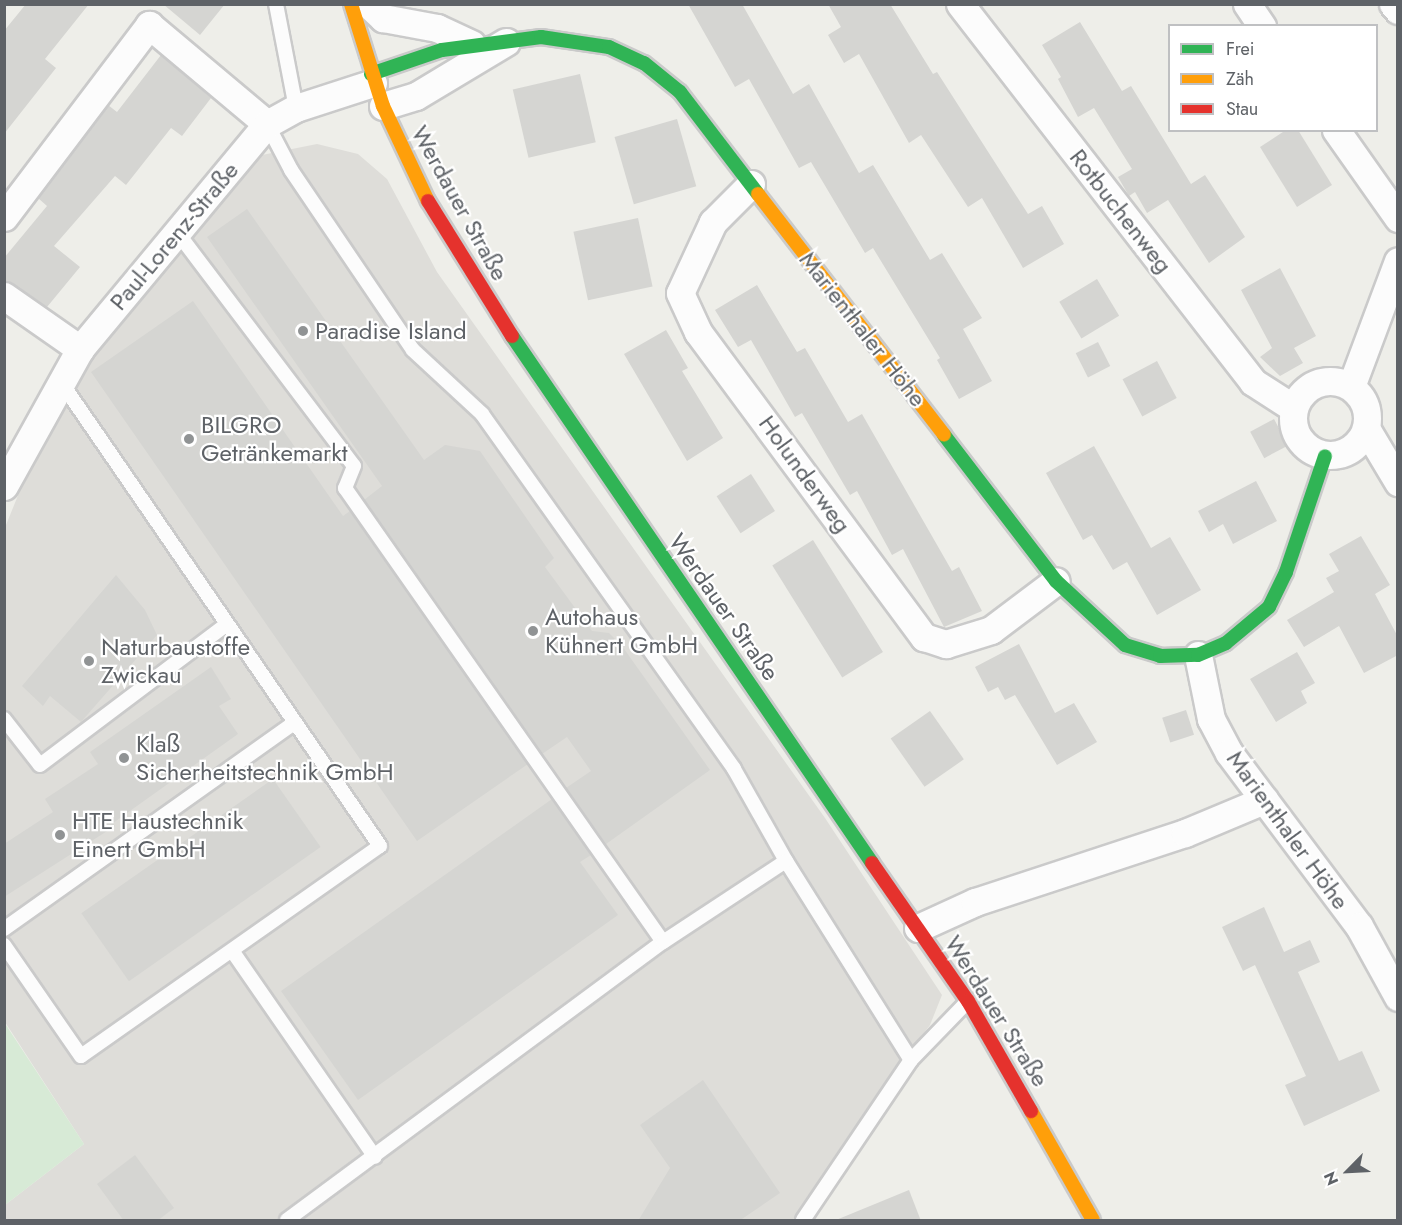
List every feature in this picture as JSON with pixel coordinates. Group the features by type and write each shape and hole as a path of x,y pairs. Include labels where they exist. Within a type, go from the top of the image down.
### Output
{"main road":[{"name":"Werdauer Straße","path":"351,4 376,88 410,169 454,247 572,429 968,1000 1093,1221"},
{"name":"Marienthaler Höhe","path":"376,88 471,44 541,37 579,40 609,47 644,63 680,92 1056,581 1125,645 1160,656 1198,655 1226,643 1269,607 1286,572 1325,456"}],"street":[{"name":"Marienthaler Höhe","path":"368,4 383,18 437,28 471,44"},
{"path":"1247,4 1261,24"},
{"path":"1393,4 1398,10"},
{"name":"Rotbuchenweg","path":"970,8 1253,382 1292,406"},
{"path":"4,218 149,25 267,124"},
{"name":"Marienthaler Höhe","path":"376,88 416,96 507,41"},
{"name":"Paul-Lorenz-Straße","path":"4,486 10,457 80,348 267,124 296,108 376,88"},
{"path":"1337,132 1398,218"},
{"name":"Holunderweg","path":"751,184 713,222 680,293 699,332 924,637 946,644 991,630 1056,581"},
{"path":"1352,384 1398,261"},
{"path":"4,296 80,348"},
{"path":"1367,430 1356,444 1341,453 1325,456 1310,451 1298,440 1292,406 1308,388 1335,380 1352,384 1368,412 1367,430 1398,482"},
{"name":"Marienthaler Höhe","path":"1198,655 1211,719 1229,753 1359,926 1398,997"},
{"path":"918,928 975,902 1185,833 1264,800"}],"lane":[{"path":"276,4 296,108"},
{"path":"267,124 291,171 413,350 482,414 734,768 786,861 911,1060"},
{"path":"177,232 354,466 345,488 663,942"},
{"path":"4,945 81,1056 233,952 380,846 59,380"},
{"path":"4,719 40,765 227,624"},
{"path":"4,929 295,722"},
{"path":"287,1221 663,942 786,861"},
{"path":"233,952 375,1157"},
{"path":"803,1221 911,1060 968,1000"}],"shaded area":[{"path":"317,144 358,154 387,179 437,272 825,818 942,995 930,1025 871,1103 793,1220 5,1220 5,1205 84,1144 5,1022 4,530 42,436 96,353 200,223 257,156"}],"green space":[{"path":"4,1022 84,1144 5,1205 4,1205"}],"building":[{"path":"26,4 89,4 45,59 56,68 4,134 4,31"},
{"path":"163,4 225,4 200,35"},
{"path":"688,4 742,4 793,94 809,84 859,173 873,165 930,260 942,253 982,318 963,329 992,381 959,399 937,360 940,358 873,248 865,253 811,162 799,168 749,79 735,87"},
{"path":"828,4 890,4 933,74 937,72 1028,214 1042,206 1064,244 1023,268 982,198 968,207 921,135 909,143 859,54 844,63 828,35 841,27"},
{"path":"1080,22 1122,91 1131,86 1191,184 1205,175 1245,237 1209,263 1168,200 1147,213 1135,192 1129,196 1118,177 1132,169 1094,108 1078,117 1058,79 1061,77 1042,45"},
{"path":"161,55 211,98 182,136 171,128 126,185 115,176 54,246 80,267 47,307 4,280 4,258 47,206 38,198 108,105 117,112"},
{"path":"580,74 596,142 529,158 513,90"},
{"path":"677,119 696,186 634,204 615,137"},
{"path":"1283,132 1299,132 1332,185 1297,207 1260,147"},
{"path":"247,209 424,460 445,445 480,451 554,558 545,567 592,631 609,633 622,646 710,770 606,844 566,788 591,771 567,737 542,754 364,500 382,486 207,237"},
{"path":"638,218 653,286 588,300 573,232"},
{"path":"1280,268 1316,336 1294,348 1303,363 1280,376 1260,357 1272,348 1241,290"},
{"path":"1097,279 1119,316 1081,339 1059,302"},
{"path":"757,285 797,352 805,348 848,422 862,414 952,571 959,567 982,611 944,627 903,549 892,555 857,491 850,495 802,413 795,417 751,340 738,347 715,310"},
{"path":"193,301 343,516 350,511 528,764 417,841 91,372"},
{"path":"666,330 688,368 682,371 723,438 687,461 624,354"},
{"path":"1098,342 1110,366 1088,377 1076,353"},
{"path":"1157,361 1177,398 1142,416 1123,379"},
{"path":"1274,419 1288,445 1264,458 1250,432"},
{"path":"1094,446 1151,548 1170,537 1201,590 1157,615 1127,562 1113,570 1092,535 1083,540 1046,473"},
{"path":"751,474 775,511 741,533 717,496"},
{"path":"1256,481 1277,521 1233,544 1223,524 1209,532 1198,511"},
{"path":"1361,536 1390,585 1375,594 1398,637 1398,655 1364,673 1339,626 1304,647 1287,620 1334,592 1326,578 1339,571 1329,554"},
{"path":"813,540 883,652 842,677 772,565"},
{"name":"Naturbaustoffe Zwickau","path":"116,575 145,610 157,635 81,722 50,696 43,706 22,686"},
{"path":"1019,644 1055,713 1074,703 1097,742 1057,765 1015,695 1005,700 998,687 988,692 975,667"},
{"path":"1297,652 1315,683 1301,691 1307,703 1276,722 1250,679"},
{"path":"211,667 231,699 219,706 238,734 113,823 115,826 4,897 4,844 53,812 45,799 98,764 90,752"},
{"path":"1186,710 1194,735 1170,742 1162,718"},
{"path":"930,711 964,759 925,787 891,739"},
{"path":"273,779 321,847 129,981 81,913"},
{"path":"552,799 591,855 580,862 618,915 358,1100 281,991"},
{"path":"1264,907 1284,952 1310,940 1320,962 1298,972 1339,1061 1362,1051 1380,1091 1304,1126 1285,1085 1306,1076 1255,965 1243,971 1222,927"},
{"path":"703,1080 780,1193 739,1221 638,1221 670,1168 640,1125"},
{"path":"135,1155 174,1208 157,1221 124,1221 97,1184"},
{"path":"909,1190 921,1221 836,1221 836,1220"}],"traffic: fast":[{"path":"371,74 442,50 541,37 609,47 644,63 680,92 758,194"},
{"path":"512,336 872,863"},
{"path":"944,435 1056,581 1125,645 1160,656 1198,655 1226,643 1269,607 1286,572 1325,456"}],"traffic: slow":[{"path":"351,4 383,106 428,201"},
{"path":"758,194 944,435"},
{"path":"1031,1111 1093,1220"}],"traffic: jam":[{"path":"428,201 512,336"},
{"path":"872,863 968,1001 1031,1111"}],"place":[{"name":"Paradise Island","path":"303,331"},
{"name":"BILGRO Getränkemarkt","path":"189,439"},
{"name":"Autohaus Kühnert GmbH","path":"533,631"},
{"name":"Naturbaustoffe Zwickau","path":"89,661"},
{"name":"Klaß Sicherheitstechnik GmbH","path":"124,758"},
{"name":"HTE Haustechnik Einert GmbH","path":"60,835"}]}
